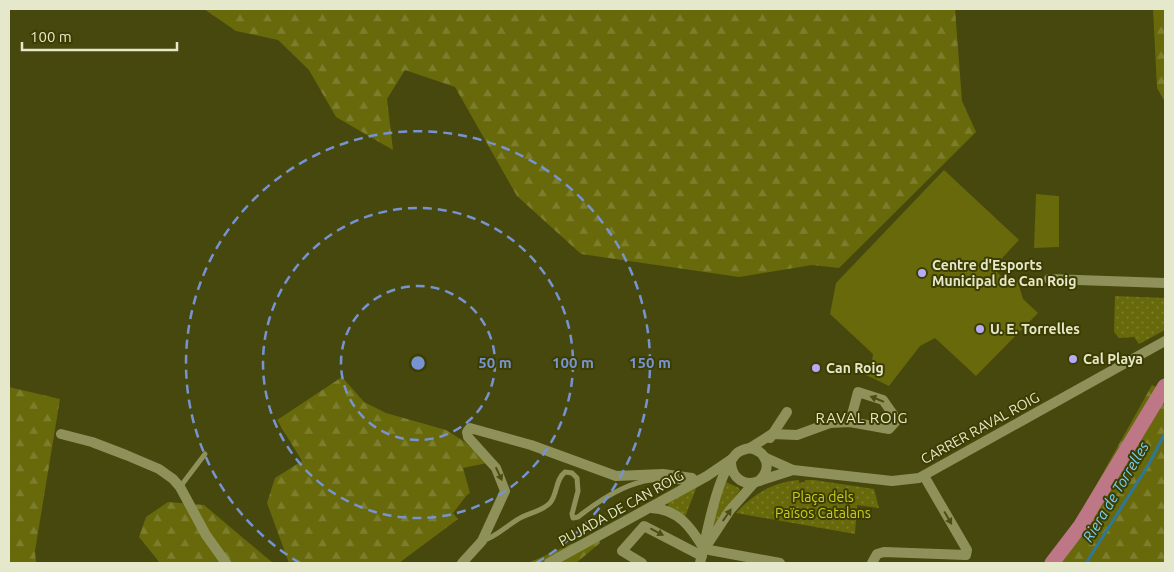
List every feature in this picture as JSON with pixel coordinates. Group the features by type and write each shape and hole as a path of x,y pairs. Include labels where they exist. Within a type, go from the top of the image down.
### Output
{"main road":[{"path":"1052,563 1081,525 1165,386"}],"street":[{"path":"1049,279 1165,283"},
{"name":"CARRER RAVAL ROIG","path":"764,456 793,470 892,481 911,480 924,476 1165,341"},
{"path":"702,556 706,530 724,477 732,461 740,451 750,448 772,434 797,435 830,423 850,422 888,429 897,420 883,400 858,392 850,422"},
{"path":"702,556 733,506 766,472 764,456 767,443 787,412"},
{"path":"462,563 482,541 505,491 496,468 468,437 468,430 474,428 531,445 616,476 663,474 692,478 695,483"},
{"path":"61,434 92,442 150,465 167,474 180,487 206,536 226,563"},
{"path":"750,448 764,456"},
{"path":"732,461 736,478"},
{"name":"PUJADA DE CAN ROIG","path":"549,563 732,461"},
{"name":"CARRER RAVAL ROIG","path":"756,482 793,470"},
{"path":"707,476 736,478 745,483 756,482"},
{"path":"872,563 877,554 888,558 966,555 966,550 924,476"},
{"path":"650,508 662,508 685,521 702,556"},
{"path":"642,563 622,551 644,526 702,556 780,563"}],"lane":[{"path":"180,487 205,454"},
{"path":"482,541 490,539 522,517 537,512 547,505 554,496 560,476 565,472 572,473 578,485 572,514 574,518 617,493 641,482 652,480 695,483"}],"green space":[{"path":"204,9 955,9 962,101 976,132 839,268 812,265 739,277 581,254 517,196 455,87 405,70 387,99 393,150 336,117 309,70 278,40 236,31"},
{"path":"1153,9 1165,9 1165,102 1157,88"},
{"name":"Centre d'Esports Municipal de Can Roig","path":"944,170 1019,240 993,268 1006,281 1017,279 1023,299 1038,313 976,376 935,338 920,346 889,386 864,374 872,362 873,354 830,314 836,283"},
{"path":"1036,194 1059,196 1059,247 1034,248"},
{"path":"1115,296 1165,298 1165,330 1139,344 1134,337 1119,338 1114,332"},
{"path":"342,377 364,402 386,413 446,430 465,442 487,463 463,468 470,493 453,513 458,519 399,563 289,563 267,503 275,478 302,461 277,420"},
{"path":"1152,385 1165,391 1165,563 1045,563 1075,523"},
{"path":"9,387 60,399 35,551 36,563 9,563"},
{"name":"Plaça dels Països Catalans","path":"799,480 799,483 805,482 805,480 814,480 874,489 879,508 857,505 855,534 736,513 749,500 764,490 781,483"},
{"path":"726,482 740,490 707,534"},
{"path":"697,486 685,517 668,508 668,503"},
{"path":"168,502 204,505 273,563 160,563 139,537 146,517"},
{"path":"599,532 600,543 576,563 528,563"}],"waterway":[{"name":"Riera de Torrelles","path":"1086,563 1149,464 1165,433"}],"place":[{"name":"Centre d'Esports Municipal de Can Roig","path":"922,273"},
{"name":"U. E. Torrelles","path":"980,329"},
{"name":"Cal Playa","path":"1073,359"},
{"name":"Can Roig","path":"816,368"}],"district":[{"name":"RAVAL ROIG","path":"862,418"}]}
